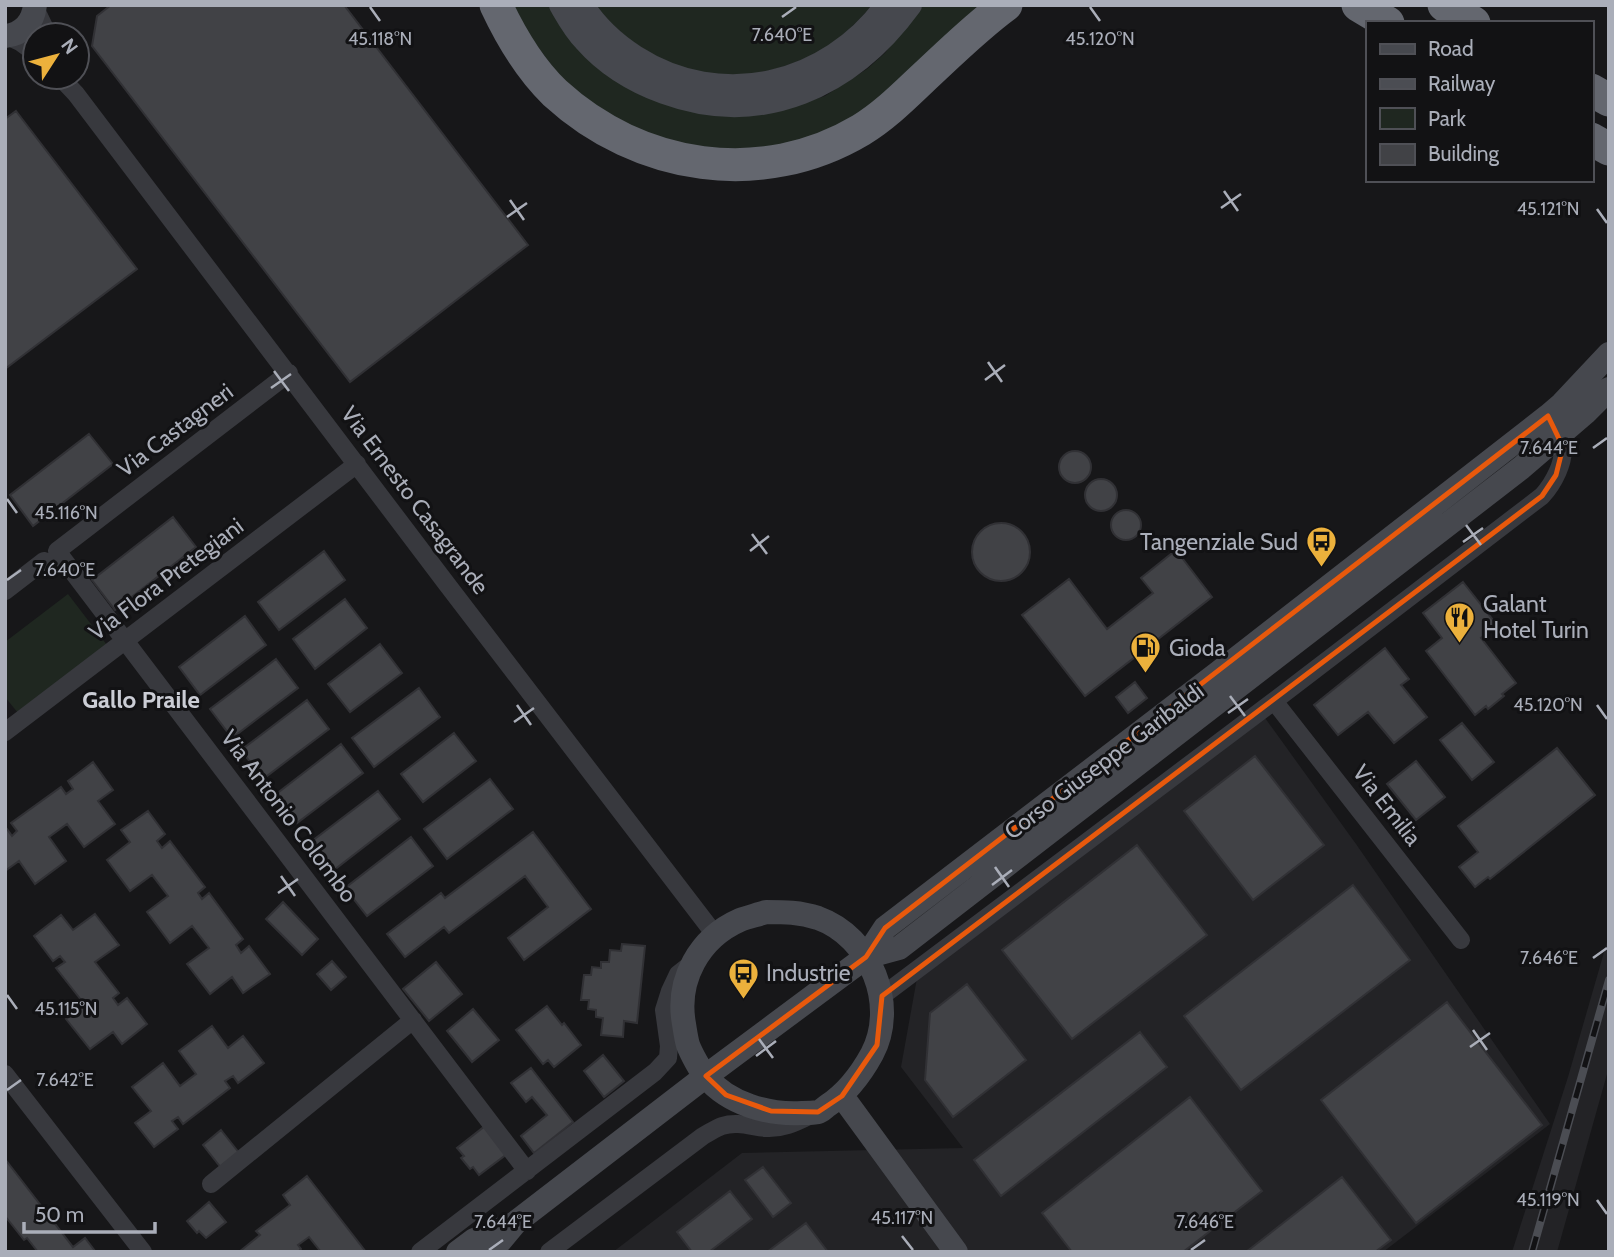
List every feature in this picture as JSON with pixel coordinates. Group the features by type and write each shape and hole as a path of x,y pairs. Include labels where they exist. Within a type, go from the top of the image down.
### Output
{"highway":[{"path":"496,5 521,51 538,74 554,92 582,114 613,134 659,154 729,165 755,164 800,156 822,149 859,131 898,102 966,38 1006,5"},
{"path":"1358,5 1385,21"},
{"path":"1444,5 1471,21"},
{"path":"1593,91 1609,100"},
{"path":"1593,140 1609,149"}],"street":[{"path":"561,5 585,40 635,80 668,94 700,103 744,105 772,102 795,95 834,77 884,37 910,5"},
{"path":"582,5 607,37 646,64 670,76 709,86 726,87 773,82 816,67 859,37 887,5"},
{"path":"6,36 26,27 31,22 35,7"},
{"name":"Via Ernesto Casagrande","path":"77,91 716,936"},
{"name":"Corso Giuseppe Garibaldi","path":"1553,426 1562,404 1609,354"},
{"name":"Via Castagneri","path":"5,591 289,373"},
{"name":"Corso Giuseppe Garibaldi","path":"491,1252 515,1223 705,1076 866,957 885,928 1218,673 1553,426 1585,414 1609,389"},
{"path":"882,996 1542,496 1556,475 1563,447 1553,426"},
{"name":"Via Flora Pretegiani","path":"5,732 357,464"},
{"name":"Via Antonio Colombo","path":"51,556 125,641 527,1171"},
{"name":"Via Emilia","path":"1273,701 1461,940"},
{"path":"420,1252 655,1072 668,1058 664,1010 670,991 678,974 716,936 739,920 766,912 793,912 820,919 844,933 866,957 878,982 883,1013 877,1045 862,1073 842,1096 793,1124 775,1128 746,1124 722,1126 703,1136 549,1252"},
{"path":"692,962 684,986 681,1009 688,1045 705,1076 726,1095 753,1108 791,1114 818,1112"},
{"path":"211,1184 413,1020"},
{"path":"5,1074 144,1252"},
{"path":"842,1096 956,1252"},
{"name":"Corso Giuseppe Garibaldi","path":"458,1252 474,1240 515,1223"}],"highlighted area":[{"path":"1548,416 1563,447 1556,475 1542,496 882,996 877,1045 842,1096 818,1112 771,1111 726,1095 706,1076 866,957 885,928"}],"shaded area":[{"path":"1260,711 1356,844 1550,1124 1383,1252 613,1252 742,1153 963,1148 901,1067 919,967"},
{"path":"1609,935 1609,1067 1557,1252 1512,1252 1568,1077"}],"green space":[{"path":"507,5 548,5 564,30 683,108 717,116 746,116 825,96 867,69 885,53 922,5 986,5 866,114 765,154 680,151 575,97"},
{"path":"596,5 872,5 848,30 820,51 778,68 734,76 694,71 657,57 623,34"},
{"path":"68,594 107,645 18,713 5,697 5,642"}],"building":[{"path":"111,5 344,5 528,245 350,382 92,46 97,16"},
{"path":"16,111 137,269 5,369 5,119"},
{"path":"89,434 113,464 33,526 10,495"},
{"path":"1075,451 1086,456 1091,467 1086,478 1075,483 1064,478 1059,467 1064,456"},
{"path":"1101,479 1112,484 1117,495 1112,506 1101,511 1090,506 1085,495 1090,484"},
{"path":"1126,510 1137,514 1141,525 1137,536 1126,540 1115,536 1111,525 1115,514"},
{"path":"173,517 196,547 115,610 92,580"},
{"path":"1001,523 1017,528 1025,536 1030,552 1025,568 1017,576 1001,581 985,576 977,568 972,552 977,536 985,528"},
{"path":"1176,550 1212,597 1085,696 1022,615 1069,579 1107,629 1153,593 1141,578"},
{"path":"324,551 345,580 279,630 258,602"},
{"name":"Galant Hotel Turin","path":"1463,582 1497,625 1481,638 1516,683 1488,709 1486,706 1475,715 1426,651 1442,638 1423,613"},
{"path":"345,599 367,628 315,669 293,639"},
{"path":"245,616 266,645 200,695 179,667"},
{"path":"380,644 402,673 350,712 328,684"},
{"path":"1385,648 1409,679 1401,685 1427,717 1394,743 1368,712 1338,735 1314,705"},
{"path":"276,659 298,688 232,738 210,709"},
{"path":"1135,682 1147,698 1128,713 1116,697"},
{"path":"419,688 440,717 374,767 352,738"},
{"path":"307,700 329,729 263,779 241,750"},
{"path":"1462,723 1494,762 1472,780 1440,740"},
{"path":"454,733 476,761 423,802 401,774"},
{"path":"341,744 363,773 297,823 275,795"},
{"path":"1557,748 1595,795 1490,879 1488,877 1475,887 1459,867 1478,852 1458,826"},
{"path":"1255,756 1324,845 1253,900 1184,811"},
{"path":"1416,761 1445,797 1416,820 1387,784"},
{"path":"93,762 113,790 98,801 115,824 84,847 67,824 49,837 66,861 35,884 19,861 5,871 5,830 12,836 17,831 11,823 61,787 66,794 73,789 68,781"},
{"path":"490,779 513,809 447,859 424,829"},
{"path":"378,791 400,819 334,870 312,841"},
{"path":"148,811 165,834 157,841 162,848 170,841 205,887 198,893 202,899 209,893 243,939 236,945 241,953 249,946 270,974 243,993 232,977 210,994 187,964 209,948 192,926 170,943 147,912 168,896 152,875 130,891 107,860 130,842 121,830"},
{"path":"533,832 591,909 524,960 508,938 548,907 525,876 449,933 444,927 405,957 387,934 441,893 445,898"},
{"path":"411,837 433,866 367,916 345,888"},
{"path":"1137,845 1207,935 1072,1039 1002,950"},
{"path":"1353,885 1410,960 1241,1090 1184,1016"},
{"path":"283,902 318,939 302,955 266,919"},
{"path":"95,914 119,945 95,962 119,993 113,998 118,1005 127,998 147,1024 122,1044 113,1032 90,1049 66,1019 85,1005 56,968 65,962 60,956 53,961 34,936 61,915 73,930"},
{"path":"622,944 645,946 637,1023 624,1021 623,1037 601,1035 603,1018 596,1017 596,1010 588,1009 589,1000 581,1000 584,975 591,975 592,967 601,968 601,962 609,962 610,950 621,951"},
{"path":"332,961 346,977 331,990 317,974"},
{"path":"436,962 462,994 429,1021 403,989"},
{"path":"967,984 1026,1060 953,1117 925,1080 930,1013"},
{"path":"1447,1002 1542,1125 1416,1223 1321,1100"},
{"path":"547,1006 581,1045 554,1067 548,1060 543,1064 516,1030"},
{"path":"473,1009 499,1040 472,1062 447,1031"},
{"path":"212,1026 228,1048 243,1036 264,1063 238,1083 233,1076 225,1081 230,1088 183,1124 178,1117 172,1121 178,1129 154,1147 135,1123 151,1111 132,1087 163,1063 180,1086 196,1074 179,1051"},
{"path":"1140,1032 1167,1067 1001,1196 974,1160"},
{"path":"603,1055 624,1081 604,1097 584,1071"},
{"path":"531,1068 573,1122 534,1153 521,1136 547,1115 532,1097 526,1102 511,1083"},
{"path":"1190,1097 1262,1191 1183,1252 1072,1252 1042,1213"},
{"path":"485,1126 507,1154 479,1175 461,1158 464,1156 457,1148"},
{"path":"221,1130 240,1154 222,1169 203,1145"},
{"path":"5,1159 73,1247 85,1238 95,1251 38,1252 27,1238 24,1240 5,1216"},
{"path":"763,1167 791,1203 773,1217 745,1180"},
{"path":"307,1176 366,1252 321,1252 309,1237 298,1245 301,1249 298,1252 239,1252 260,1235 256,1231 290,1205 283,1195"},
{"path":"1342,1177 1391,1240 1375,1252 1246,1252"},
{"path":"730,1191 752,1219 709,1252 692,1252 677,1232"},
{"path":"209,1202 226,1222 206,1238 199,1231 197,1233 187,1221"},
{"path":"806,1223 828,1252 767,1252"}],"railway":[{"path":"1532,1252 1609,980"}],"place":[{"name":"Tangenziale Sud","path":"1321,569"},
{"name":"Galant Hotel Turin","path":"1460,644"},
{"name":"Gioda","path":"1146,675"},
{"name":"Industrie","path":"743,1000"}],"district":[{"name":"Gallo Praile","path":"141,700"}]}
